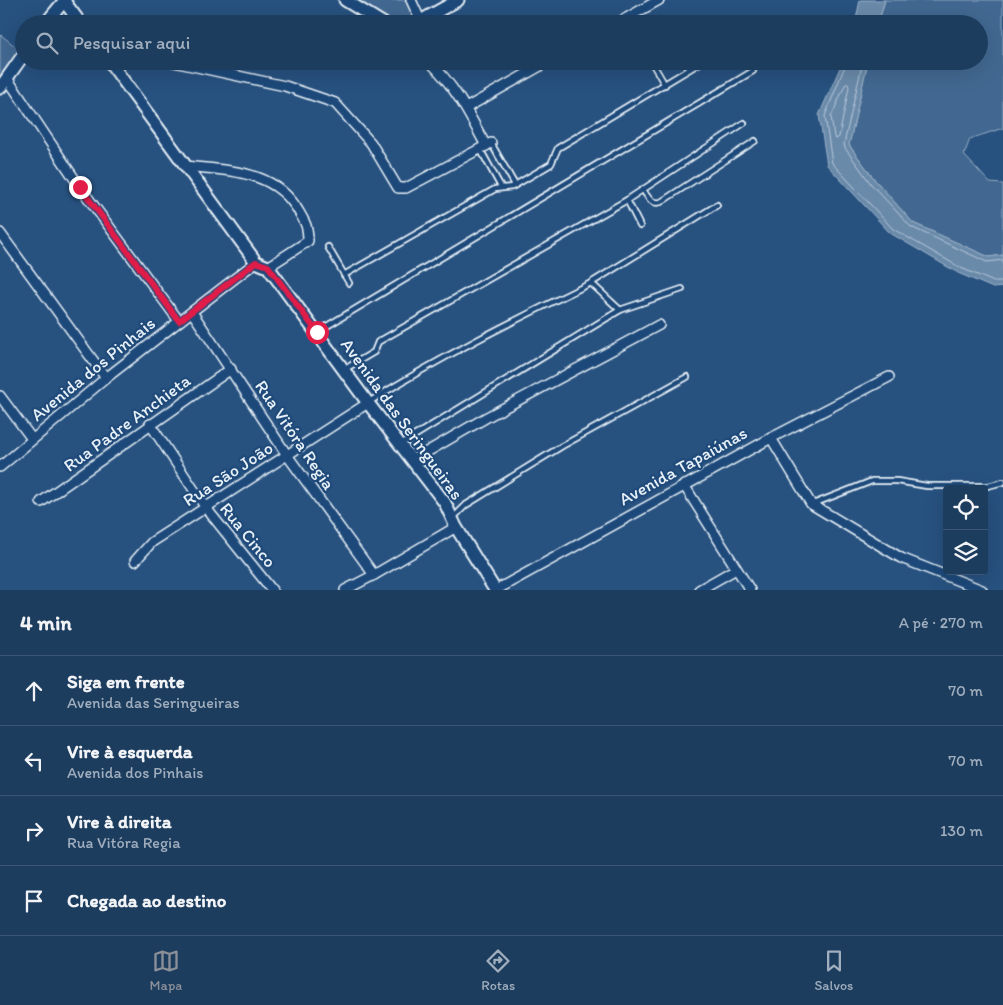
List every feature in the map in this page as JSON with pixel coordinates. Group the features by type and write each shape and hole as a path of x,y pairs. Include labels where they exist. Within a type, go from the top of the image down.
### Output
{"street":[{"path":"52,15 65,0 75,15"},
{"path":"344,0 369,15"},
{"path":"411,0 416,15"},
{"path":"433,15 458,0"},
{"path":"632,15 659,0"},
{"path":"0,88 15,68"},
{"path":"116,70 185,166 256,262 268,266 308,241 308,228 293,202 278,186 259,177 231,171 185,166"},
{"path":"211,70 286,86 335,104 371,143 396,186 402,189 486,146 466,108 442,70"},
{"path":"439,70 445,76"},
{"path":"466,108 533,70"},
{"path":"8,78 80,187 179,321"},
{"path":"0,233 106,378"},
{"name":"Avenida dos Pinhais","path":"0,467 106,378 256,262"},
{"name":"Avenida das Seringueiras","path":"268,266 368,403 445,503 454,523 495,590"},
{"name":"Rua Vitóra Regia","path":"192,312 287,455 374,575"},
{"path":"413,460 487,417 659,325"},
{"name":"Rua Padre Anchieta","path":"41,502 58,492 150,424 231,369"},
{"name":"Avenida Tapaiúnas","path":"495,590 770,438 889,377"},
{"path":"0,396 32,439"},
{"name":"Rua São João","path":"135,561 152,542 368,403"},
{"name":"Rua Cinco","path":"150,424 206,508 272,590"},
{"path":"770,438 811,504 900,558 982,590"},
{"path":"684,485 750,590"},
{"path":"345,590 374,575 454,523"},
{"path":"699,590 736,569"}],"lane":[{"path":"656,70 664,85"},
{"path":"344,275 495,188 509,188 551,164 558,148 688,70"},
{"path":"317,332 753,71"},
{"path":"344,370 374,352 378,342 627,200 744,123"},
{"path":"642,190 651,201 661,202 755,141"},
{"path":"486,146 514,185"},
{"path":"486,146 501,187"},
{"path":"627,200 640,226"},
{"path":"368,403 404,380 508,323 591,283 717,205"},
{"path":"328,247 349,283"},
{"path":"591,283 620,310"},
{"path":"401,444 620,310 682,289"},
{"path":"454,523 466,506 562,446 687,377"},
{"path":"811,504 872,481 897,481 927,486 988,486 1003,482"}],"shaded area":[{"path":"353,0 405,0 413,15 377,15"},
{"path":"885,0 1003,0 1003,128 970,139 964,155 990,183 1003,184 1003,255 989,257 913,223 875,180 849,145 866,70 988,70 988,15 881,15"},
{"path":"1,35 15,46 15,57 0,78"}],"water":[{"path":"860,0 885,0 881,15 857,15"},
{"path":"839,70 866,70 849,145 875,180 913,223 989,257 1003,255 1003,287 993,288 958,273 890,233 827,165 819,115"}],"route":[{"path":"80,187 179,321 256,262 268,266 317,332"}]}
